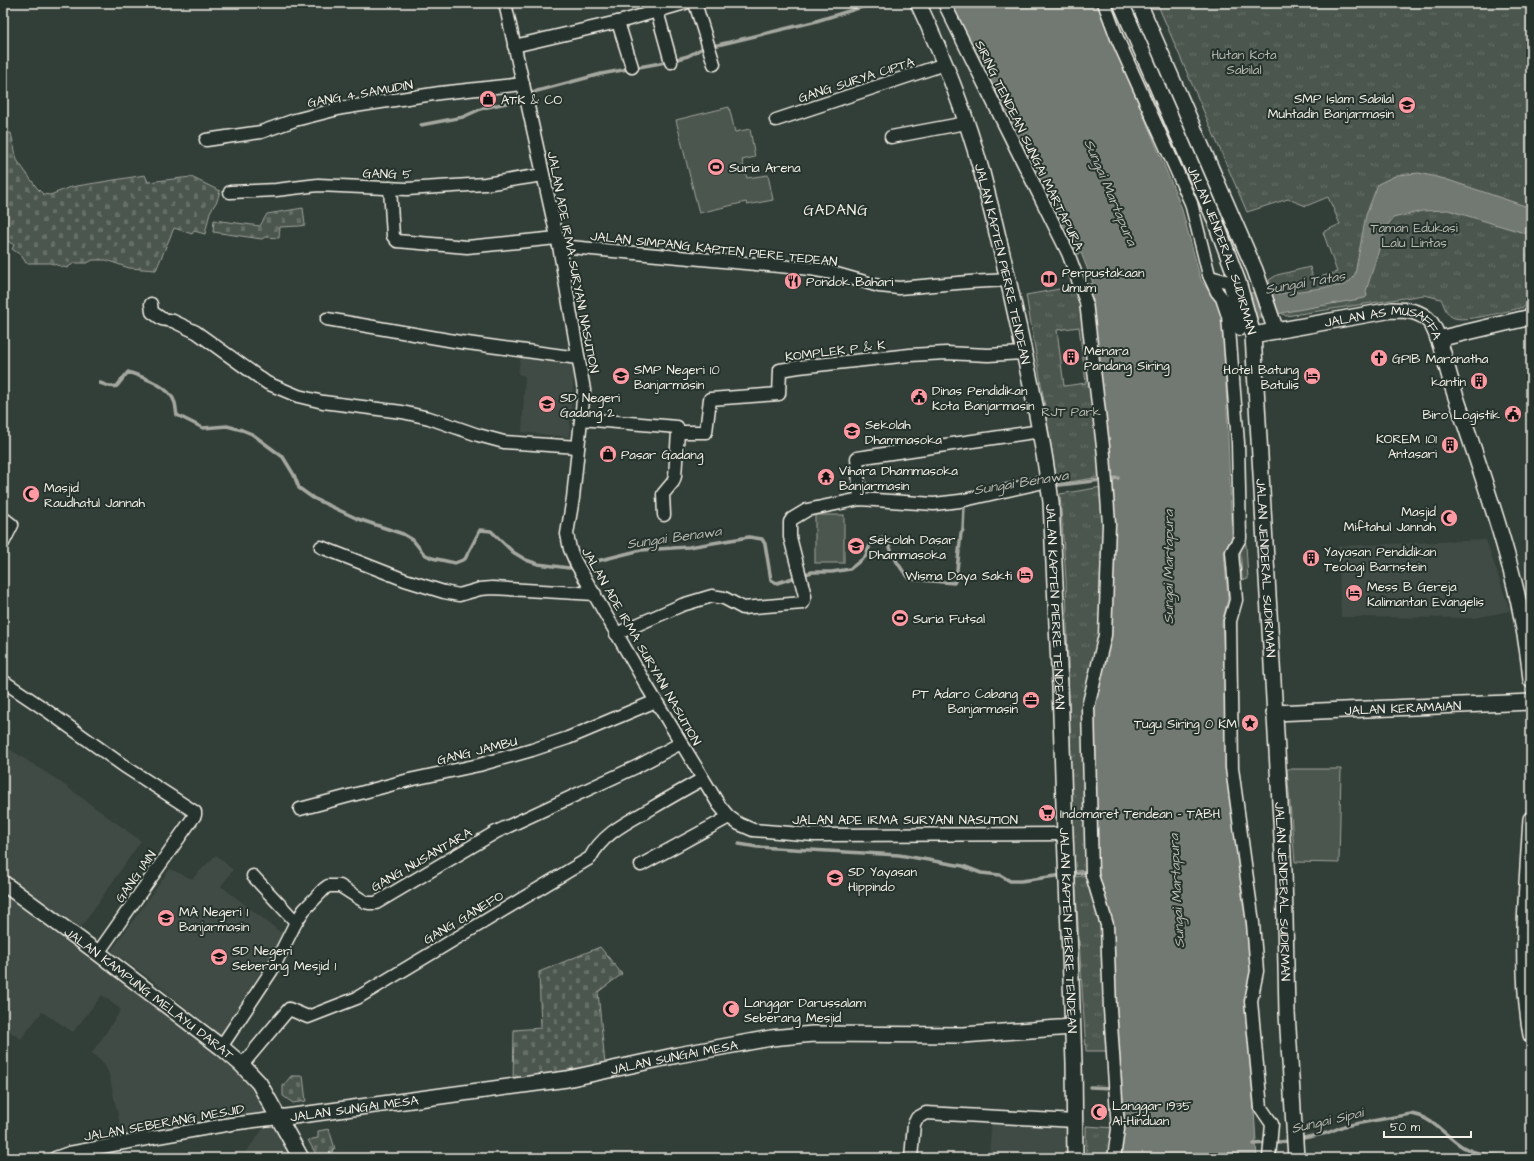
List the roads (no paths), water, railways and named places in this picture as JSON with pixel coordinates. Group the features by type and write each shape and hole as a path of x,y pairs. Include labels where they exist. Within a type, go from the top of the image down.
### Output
{"main road":[{"name":"JALAN KAPTEN PIERRE TENDEAN","path":"918,3 945,64 982,172 1009,280 1025,353 1041,431 1049,486 1060,686 1075,1121 1074,1158"},
{"name":"JALAN JENDERAL SUDIRMAN","path":"1121,3 1213,215 1248,330 1284,872 1287,1013 1296,1152"},
{"name":"JALAN JENDERAL SUDIRMAN","path":"1139,3 1260,284 1274,325"},
{"name":"JALAN AS MUSAFFA","path":"1248,330 1274,325 1326,321 1392,310 1412,310 1423,315 1429,320 1433,325 1438,339 1531,317"},
{"path":"1438,339 1480,466 1522,614 1531,680"},
{"name":"JALAN KERAMAIAN","path":"1274,713 1531,702"},
{"path":"1531,819 1526,918 1526,990 1531,1034"},
{"name":"JALAN KAMPUNG MELAYU DARAT","path":"3,883 98,953 221,1047 242,1065 258,1083 301,1158"},
{"name":"JALAN SUNGAI MESA","path":"279,1118 567,1079 678,1055 771,1038 813,1034 963,1035 1072,1027"}],"street":[{"name":"JALAN ADE IRMA SURYANI NASUTION","path":"505,3 558,242 584,390 573,498 567,534 570,549 576,563 595,594 616,634 703,779 729,817 739,824 753,830 814,835 1064,834"},
{"path":"514,46 618,22 685,3"},
{"path":"695,3 714,64"},
{"name":"SIRING TENDEAN SUNGAI MARTAPURA","path":"944,3 1068,253 1086,302 1104,456 1109,524 1105,635 1088,707 1092,875 1107,925 1110,1009 1118,1129 1114,1158"},
{"path":"1104,3 1117,38 1191,203 1204,259 1210,277 1217,292 1222,298 1228,316 1238,443 1240,538 1232,552 1236,600 1230,621 1232,768 1253,923 1257,971 1251,1001 1261,1108 1272,1124 1270,1154"},
{"path":"657,11 671,62"},
{"path":"618,22 632,67"},
{"name":"GANG SURYA CIPTA","path":"776,120 945,64"},
{"name":"GANG 4 SAMUDIN","path":"206,140 261,132 294,120 342,108 440,93 523,84"},
{"path":"891,137 966,123"},
{"name":"GANG 5","path":"230,192 276,190 318,185 407,189 485,184 543,175"},
{"name":"JALAN SIMPANG KAPTEN PIERE TEDEAN","path":"390,188 393,236 396,241 467,247 558,242 812,269 833,273 879,286 899,288 1009,280"},
{"path":"1210,277 1229,282 1236,291"},
{"path":"151,304 152,312 162,319 173,321 196,332 267,384 298,396 337,404 402,412 429,418 478,435 504,442 578,447"},
{"path":"327,319 460,342 578,358"},
{"name":"KOMPLEK P & K","path":"678,432 706,432 710,398 778,394 780,370 910,355 946,353 988,355 1025,353"},
{"path":"581,418 676,427 678,432 675,476 673,482 663,494 664,515"},
{"path":"860,499 857,458 1041,431"},
{"path":"616,634 682,605 712,596 724,598 743,608 803,602 805,596 790,537 790,522 792,519 807,510 860,499 934,504 1049,486"},
{"path":"3,518 12,525 3,543"},
{"path":"321,547 405,580 459,595 480,589 492,588 595,594"},
{"name":"GANG IAIN","path":"3,681 124,766 196,812 98,953"},
{"name":"GANG JAMBU","path":"300,809 409,780 479,765 532,750 568,738 656,701"},
{"name":"GANG NUSANTARA","path":"221,1047 272,970 296,922 304,910 328,886 340,886 365,902 376,903 496,832 636,767 681,743"},
{"name":"GANG GANEFO","path":"242,1065 289,1009 308,1017 357,998 590,858 594,849 603,839 619,827 703,779"},
{"path":"641,865 729,817"},
{"path":"253,876 296,922"},
{"path":"911,1158 914,1124 917,1118 926,1113 1075,1121"},
{"name":"JALAN SEBERANG MESJID","path":"55,1158 70,1153 118,1144 231,1124 279,1118"}],"water":[{"name":"Sungai Martapura","path":"948,3 1097,3 1181,206 1201,280 1217,302 1273,287 1278,294 1344,285 1350,281 1355,274 1366,215 1378,184 1397,175 1419,173 1445,179 1531,208 1531,235 1448,210 1422,211 1393,218 1386,227 1366,291 1367,296 1365,298 1286,312 1262,318 1238,321 1224,334 1232,537 1224,552 1228,599 1222,622 1234,805 1251,970 1247,998 1257,1158 1116,1158 1118,1083 1116,994 1112,935 1098,874 1093,705 1114,538 1113,479 1110,475 1091,302 1087,285 1093,283 1081,253 1075,255"}],"waterway":[{"path":"421,125 463,117 483,108 516,101 537,91 601,74 666,62 688,56 701,49 813,22 875,3"},
{"name":"Sungai Benawa","path":"100,383 115,387 128,372 155,383 162,387 172,397 175,403 177,415 203,428 227,426 252,434 283,457 294,475 299,488 313,498 358,519 403,534 413,540 424,554 432,558 455,563 465,559 480,530 491,531 513,552 526,560 538,564 569,568 641,550 689,547 749,537 762,539 765,544 771,580 777,583 812,572 832,572 850,569 865,557 871,543 882,538 887,539 896,560 910,579 954,583 956,579 961,533 963,530 964,506 967,504"},
{"name":"Sungai Benawa","path":"1052,486 1118,478"},
{"path":"739,844 757,847 899,855 963,866 981,873 1000,875 1010,881 1021,881 1063,875"},
{"path":"1071,874 1089,872"},
{"path":"1090,1087 1113,1088"},
{"name":"Sungai Sipai","path":"1299,1139 1327,1133 1344,1126 1411,1114 1426,1119 1456,1143 1471,1151 1496,1155 1531,1157"},
{"name":"Sungai Sipai","path":"1254,1144 1291,1141"}],"place":[{"name":"ATK & CO","path":"488,99"},
{"name":"SMP Islam Sabilal Muhtadin Banjarmasin","path":"1407,105"},
{"name":"Suria Arena","path":"716,167"},
{"name":"Perpustakaan Umum","path":"1049,279"},
{"name":"Pondok Bahari","path":"793,281"},
{"name":"Menara Pandang Siring","path":"1071,357"},
{"name":"GPIB Maranatha","path":"1379,358"},
{"name":"SMP Negeri 10 Banjarmasin","path":"621,376"},
{"name":"Hotel Batung Batulis","path":"1312,376"},
{"name":"kantin","path":"1479,381"},
{"name":"Dinas Pendidikan Kota Banjarmasin","path":"919,397"},
{"name":"SD Negeri Gadang 2","path":"547,404"},
{"name":"Biro Logistik","path":"1513,414"},
{"name":"Sekolah Dhammasoka","path":"852,431"},
{"name":"KOREM 101 Antasari","path":"1450,445"},
{"name":"Pasar Gadang","path":"608,454"},
{"name":"Vihara Dhammasoka Banjarmasin","path":"826,477"},
{"name":"Masjid Raudhatul Jannah","path":"31,494"},
{"name":"Masjid Miftahul Jannah","path":"1449,518"},
{"name":"Sekolah Dasar Dhammasoka","path":"856,546"},
{"name":"Yayasan Pendidikan Teologi Barnstein","path":"1311,558"},
{"name":"Wisma Daya Sakti","path":"1025,575"},
{"name":"Mess B Gereja Kalimantan Evangelis","path":"1354,593"},
{"name":"Suria Futsal","path":"900,618"},
{"name":"PT Adaro Cabang Banjarmasin","path":"1031,700"},
{"name":"Tugu Siring 0 KM","path":"1250,723"},
{"name":"Indomaret Tendean - TABH","path":"1047,813"},
{"name":"SD Yayasan Hippindo","path":"835,878"},
{"name":"MA Negeri 1 Banjarmasin","path":"166,918"},
{"name":"SD Negeri Seberang Mesjid 1","path":"219,957"},
{"name":"Langgar Darussalam Seberang Mesjid","path":"731,1009"},
{"name":"Langgar 1935 Al-Hinduan","path":"1099,1112"}],"district":[{"name":"GADANG","path":"836,210"}],"park label":[{"name":"Hutan Kota Sabilal","path":"1244,62"},
{"name":"Taman Edukasi Lalu Lintas","path":"1414,234"},
{"name":"RJT Park","path":"1071,411"}],"water label":[{"name":"Sungai Tatas","path":"1305,282"}]}
